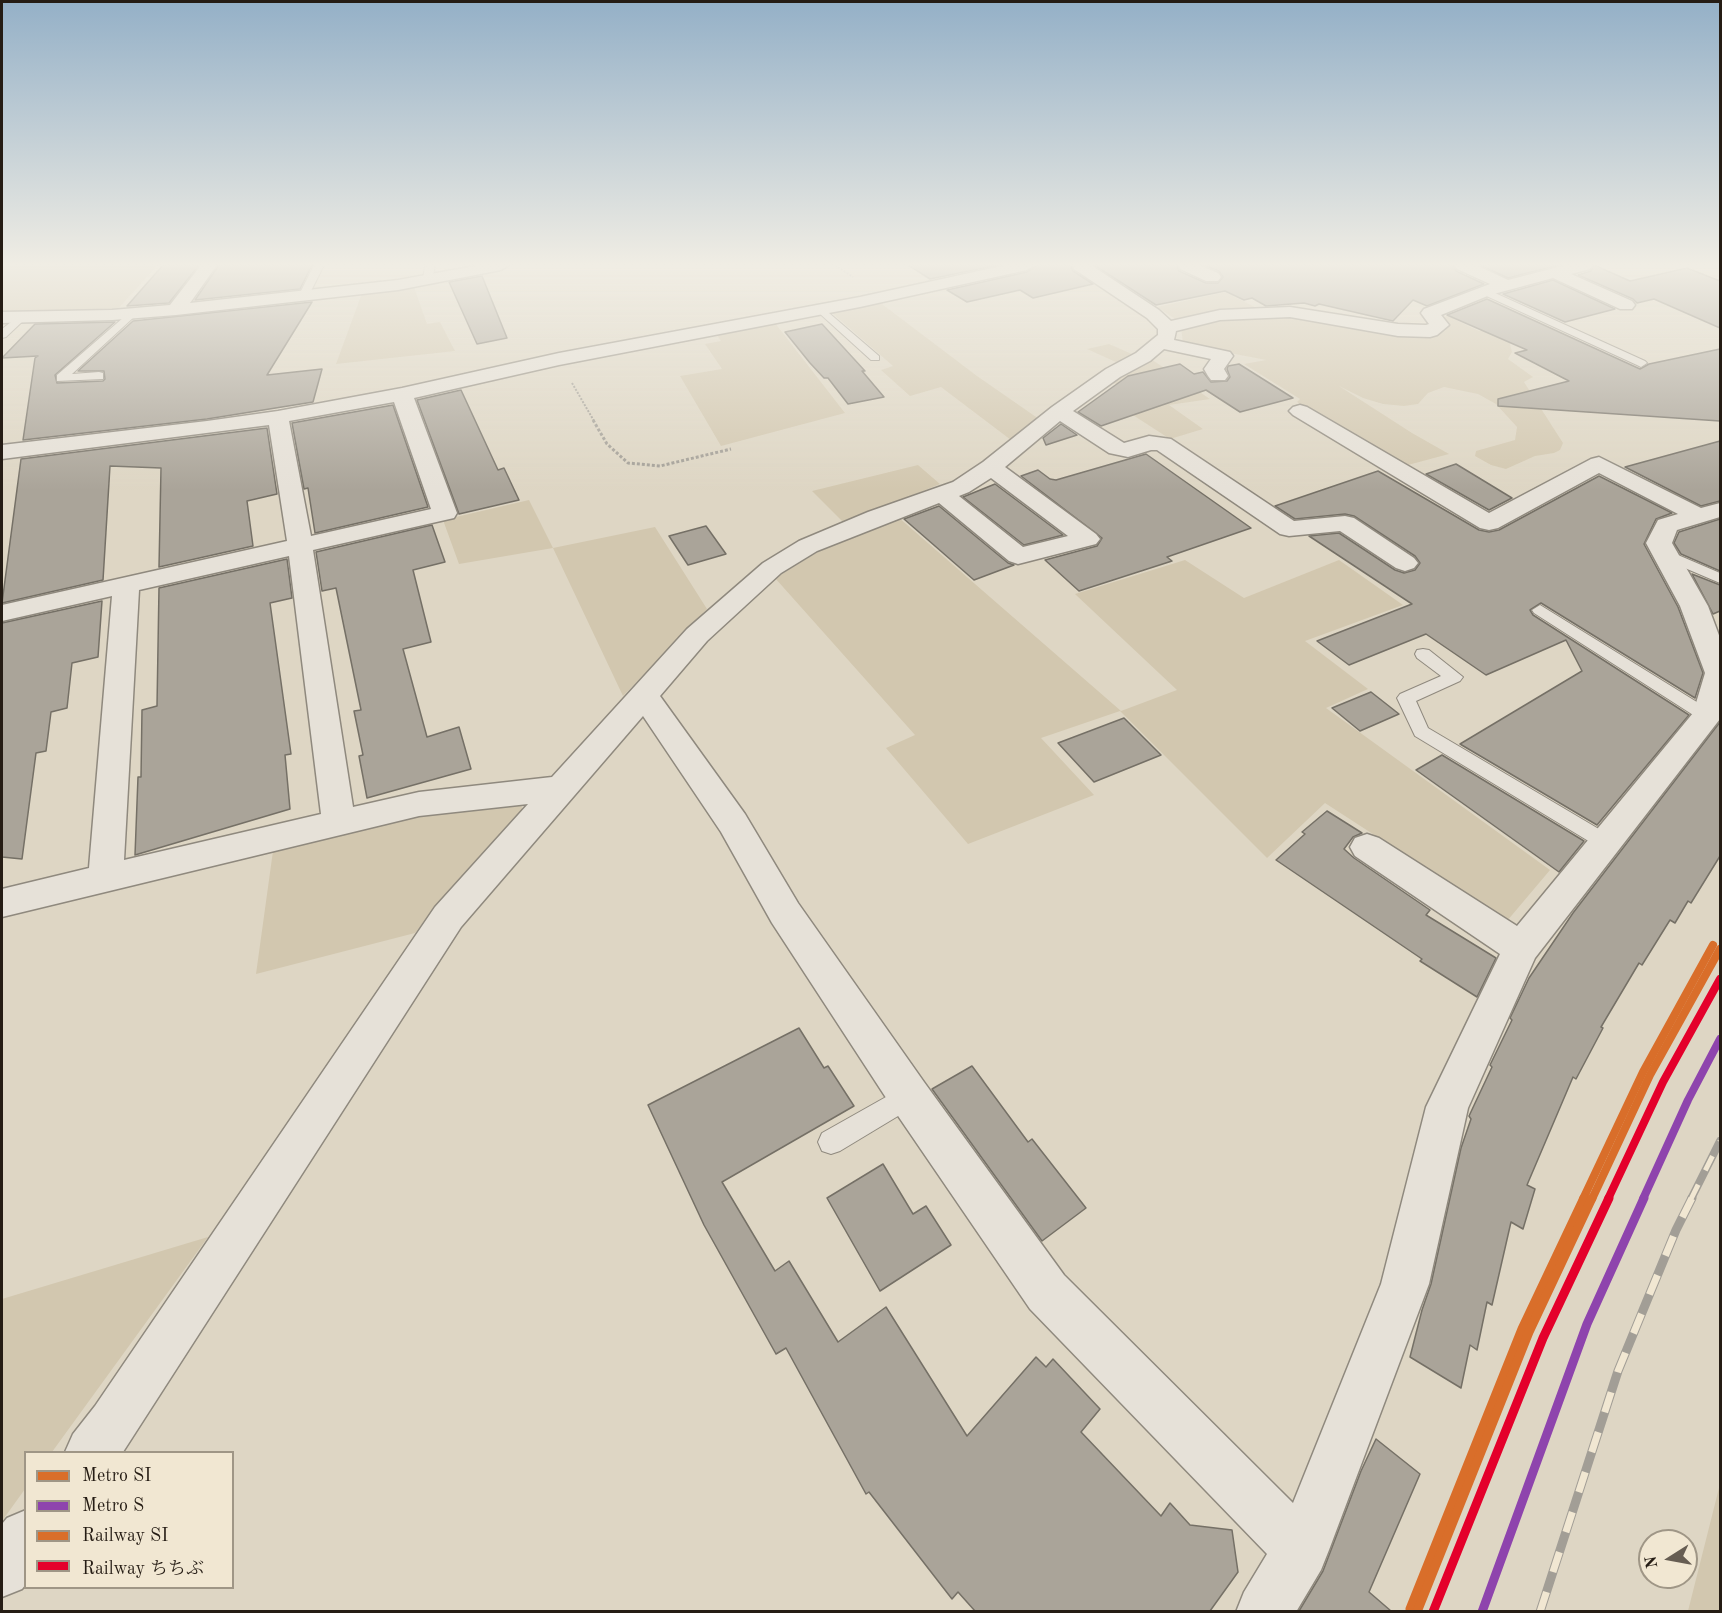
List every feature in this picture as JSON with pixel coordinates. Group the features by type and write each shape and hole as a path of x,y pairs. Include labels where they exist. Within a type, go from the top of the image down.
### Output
{"street":[{"path":"2,452 207,428 278,417 402,394 559,359 660,340"},
{"path":"92,1451 119,1414 448,917 697,635 772,568 808,546 877,517 961,487 991,467 1059,411 1113,373 1143,357 1160,340"},
{"path":"1177,340 1223,356 1214,369 1218,376"},
{"path":"2,613 446,513 402,394"},
{"path":"1059,411 1117,448 1128,450 1149,442 1163,444 1289,529 1345,523 1405,563"},
{"path":"1300,411 1489,523 1599,464 1714,513"},
{"path":"278,417 300,546 339,822"},
{"path":"942,494 1018,556 1087,539 991,467"},
{"path":"1264,1611 1301,1550 1405,1284 1447,1107 1521,948 1707,716 1720,673 1694,606 1659,543 1667,525 1714,513"},
{"path":"106,877 126,585"},
{"path":"643,694 733,823 785,913 909,1096 1047,1292 1301,1550"},
{"path":"2,903 419,804 564,788"},
{"path":"1367,847 1521,948"},
{"path":"2,1569 24,1540"}],"lane":[{"path":"99,376 61,378 102,340"},
{"path":"855,340 875,358"},
{"path":"1591,340 1641,363"},
{"path":"1664,554 1720,578"},
{"path":"1540,610 1707,716"},
{"path":"1423,654 1454,677 1406,698 1421,732 1607,843"},
{"path":"831,1142 909,1096"}],"path":[{"path":"559,359 607,444 628,463 660,466 731,449"}],"shaded area":[{"path":"345,340 449,340 455,351 336,364"},
{"path":"788,340 845,413 721,446 680,376 722,369 705,344 721,341"},
{"path":"863,340 930,340 1039,419 1011,440 941,387 910,396 881,370 893,366"},
{"path":"1183,340 1509,340 1512,352 1508,359 1533,377 1524,382 1563,443 1560,450 1554,453 1535,456 1506,469 1491,465 1475,456 1476,451 1515,440 1517,427 1496,404 1478,394 1444,387 1428,393 1418,404 1404,406 1383,404 1363,398 1339,386 1449,454 1408,465 1297,402 1300,399 1244,364 1266,360 1183,344"},
{"path":"1109,344 1132,354 1118,363 1087,349"},
{"path":"1151,359 1210,399 1169,405 1203,429 1170,439 1122,408 1125,385 1110,383"},
{"path":"918,465 940,484 844,523 812,491"},
{"path":"529,500 553,548 459,564 443,520"},
{"path":"898,517 1121,711 1177,690 1075,594 1185,560 1244,598 1339,560 1403,605 1305,641 1368,689 1326,708 1550,870 1507,921 1325,803 1267,858 1120,711 1041,738 1094,795 968,844 886,748 915,735 775,578 818,552"},
{"path":"655,527 707,609 623,696 553,548"},
{"path":"520,801 523,811 415,933 256,974 273,851 405,815"},
{"path":"208,1237 53,1451 24,1451 24,1490 2,1521 2,1299"},
{"path":"1720,1484 1720,1611 1688,1611 1694,1589 1698,1589 1698,1571"}],"building":[{"path":"19,340 94,340 55,375 57,383 103,381 105,379 104,371 78,371 112,340 288,340 267,375 322,369 313,402 207,419 23,440 35,358 38,356 2,358"},
{"path":"475,340 496,340 477,344"},
{"path":"792,340 837,340 865,371 862,371 884,397 848,404 828,378 824,378"},
{"path":"1505,340 1577,340 1640,369 1649,364 1720,349 1720,421 1498,406 1498,399 1569,381 1515,353 1527,350"},
{"path":"1180,364 1194,374 1203,372 1211,382 1227,381 1230,377 1228,366 1239,364 1293,398 1240,412 1206,390 1101,426 1078,412 1128,376"},
{"path":"461,390 498,470 504,468 519,500 459,514 417,400"},
{"path":"393,405 428,507 315,533 308,488 304,489 292,423"},
{"path":"1061,424 1077,435 1046,445 1043,438"},
{"path":"267,428 277,494 247,501 253,546 159,567 161,468 110,466 103,580 2,603 21,459"},
{"path":"1720,441 1720,501 1701,506 1625,467"},
{"path":"1146,454 1251,528 1167,557 1172,561 1079,591 1045,560 1097,546 1102,538 1021,476 1038,470 1050,479 1056,480"},
{"path":"1456,464 1512,498 1489,510 1426,474"},
{"path":"1378,471 1479,530 1489,532 1499,530 1599,476 1672,513 1656,519 1644,544 1678,607 1703,673 1695,698 1541,603 1530,610 1533,615 1689,715 1597,825 1460,744 1582,671 1566,640 1486,675 1426,634 1349,665 1317,641 1412,604 1309,536 1339,533 1395,570 1404,573 1415,570 1420,563 1415,556 1354,516 1345,514 1295,519 1275,506"},
{"path":"995,484 1063,535 1024,545 963,497"},
{"path":"939,506 1008,563 1014,565 974,580 904,519"},
{"path":"1720,519 1720,571 1681,554 1674,543 1679,532"},
{"path":"432,525 445,562 413,570 431,642 403,649 427,737 459,727 471,769 367,798 359,756 363,755 354,711 361,710 336,588 322,591 316,552"},
{"path":"706,526 726,554 688,565 669,536"},
{"path":"287,559 292,598 270,603 291,754 285,755 290,809 135,855 138,777 141,777 142,710 157,706 159,588"},
{"path":"1692,574 1720,585 1720,611 1713,614"},
{"path":"102,601 98,657 72,663 67,708 51,712 46,751 36,753 22,859 2,857 2,623"},
{"path":"1371,692 1399,714 1360,731 1332,708"},
{"path":"1124,718 1161,755 1094,782 1058,743"},
{"path":"1720,722 1720,856 1691,903 1688,901 1675,923 1670,920 1642,965 1639,963 1601,1027 1603,1028 1576,1079 1573,1077 1527,1185 1535,1189 1523,1229 1511,1222 1492,1305 1487,1302 1477,1350 1470,1345 1461,1388 1410,1357 1431,1284 1461,1148 1471,1119 1469,1116 1529,978 1573,913"},
{"path":"1442,755 1584,841 1559,872 1416,770"},
{"path":"1327,811 1362,833 1353,837 1344,849 1354,858 1430,910 1426,915 1496,958 1477,997 1420,961 1422,959 1276,860 1305,834 1302,832"},
{"path":"799,1028 824,1068 828,1066 854,1106 722,1182 775,1271 789,1261 838,1342 886,1307 967,1436 1036,1357 1046,1367 1053,1359 1100,1409 1081,1432 1161,1516 1170,1503 1190,1525 1232,1530 1238,1572 1210,1611 975,1611 958,1592 952,1599 869,1492 866,1494 786,1348 776,1354 704,1225 648,1105"},
{"path":"972,1066 1028,1142 1032,1139 1086,1208 1042,1241 932,1089"},
{"path":"883,1164 913,1214 926,1206 951,1245 880,1291 827,1198"},
{"path":"1376,1439 1420,1474 1369,1592 1391,1611 1299,1611 1323,1571 1361,1471"}],"railway":[{"path":"1691,1199 1720,1141"},
{"path":"1540,1612 1618,1371 1676,1230 1692,1198"}],"metro line":[{"name":"SI","path":"1417,1612 1529,1332 1650,1075 1720,949"},
{"name":"S","path":"1482,1612 1587,1324 1688,1100 1720,1039"}],"rail line":[{"name":"SI","path":"1410,1609 1522,1329 1643,1072 1713,945"},
{"name":"ちちぶ","path":"1433,1612 1543,1338 1663,1082 1720,979"}]}
